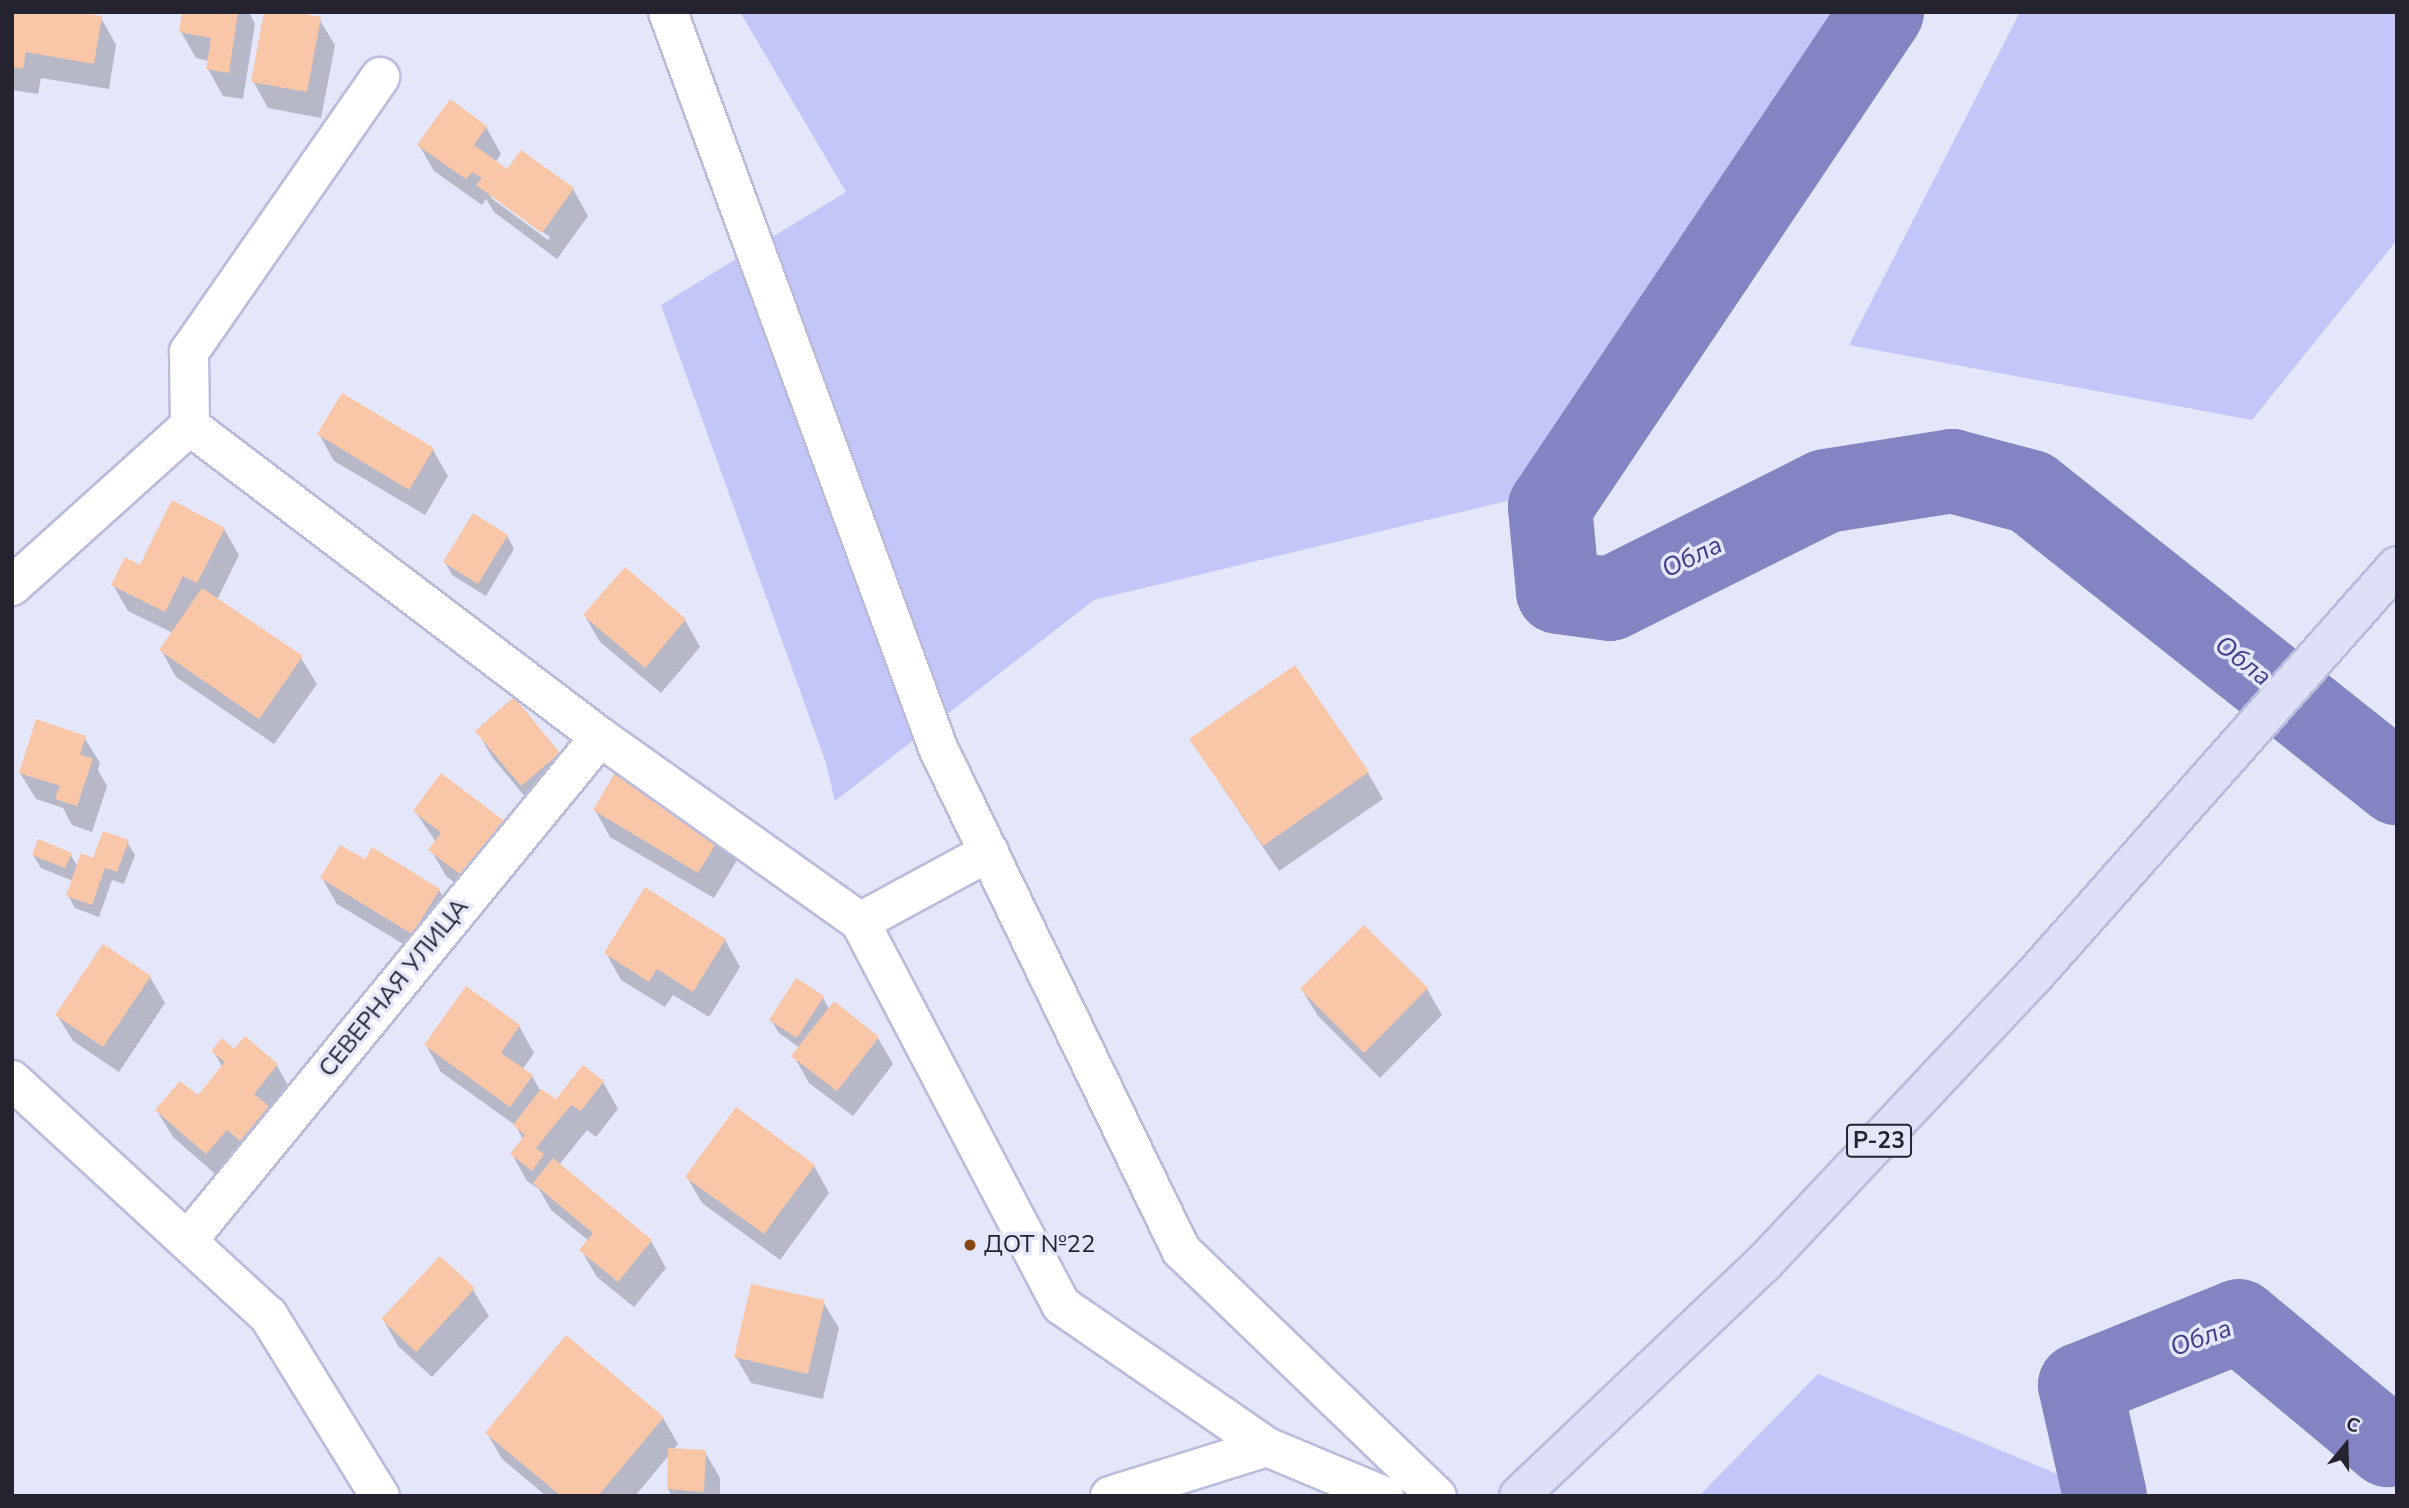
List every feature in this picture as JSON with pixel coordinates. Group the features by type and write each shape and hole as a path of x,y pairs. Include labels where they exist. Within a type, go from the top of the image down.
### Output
{"main road":[{"name":"Р-23","path":"1519,1496 1763,1264 2032,978 2391,572"}],"street":[{"path":"668,12 938,748 1181,1250 1437,1496"},
{"path":"12,586 190,426 189,352 380,77"},
{"path":"190,426 600,737 860,922 1061,1304 1266,1447 1384,1496"},
{"name":"СЕВЕРНАЯ УЛИЦА","path":"188,1240 600,737"},
{"path":"860,922 989,852"},
{"path":"12,1080 268,1315 373,1495"},
{"path":"1111,1496 1266,1447"}],"shaded area":[{"path":"740,12 1858,12 1532,495 1094,600 835,801 826,763 661,305 846,192"},
{"path":"2020,12 2397,12 2397,240 2252,420 1849,345"},
{"path":"1818,1374 2074,1481 2074,1496 1699,1496"}],"building":[{"path":"12,12 76,12 102,16 94,64 26,52 23,69 12,67"},
{"path":"182,12 238,12 229,73 206,69 211,38 179,32"},
{"path":"264,12 293,12 321,17 307,92 251,82"},
{"path":"450,99 487,126 474,145 507,169 521,150 574,188 542,233 476,185 482,178 472,172 466,179 417,145"},
{"path":"342,393 434,448 409,490 317,434"},
{"path":"172,500 225,528 197,583 183,576 165,612 111,585 125,557 140,565"},
{"path":"473,513 508,535 478,584 443,562"},
{"path":"625,567 686,619 645,668 583,615"},
{"path":"202,588 303,656 259,719 159,650"},
{"path":"1295,665 1369,772 1263,846 1189,739"},
{"path":"514,697 560,753 521,786 475,731"},
{"path":"36,719 86,736 80,754 93,759 77,806 55,799 60,786 19,773"},
{"path":"619,766 725,829 698,873 593,810"},
{"path":"441,773 511,826 469,881 428,850 441,833 413,811"},
{"path":"103,831 129,840 117,872 105,868 92,905 66,896 81,853 93,858"},
{"path":"38,839 72,853 65,868 32,855"},
{"path":"340,845 365,859 372,847 440,889 412,934 320,878"},
{"path":"645,887 726,939 693,992 657,969 649,982 604,953"},
{"path":"1364,925 1428,988 1364,1053 1300,989"},
{"path":"103,944 151,976 103,1047 55,1015"},
{"path":"796,978 824,996 797,1038 769,1020"},
{"path":"466,986 520,1025 501,1053 533,1075 510,1107 424,1045"},
{"path":"834,1001 879,1037 837,1091 791,1056"},
{"path":"245,1036 278,1064 254,1094 269,1106 240,1141 227,1130 206,1154 155,1110 180,1081 198,1095 225,1062 211,1051 222,1038 234,1049"},
{"path":"583,1065 604,1081 581,1111 571,1105 536,1148 544,1154 532,1171 510,1154 525,1135 513,1125 541,1089 556,1099"},
{"path":"736,1107 815,1165 764,1234 685,1177"},
{"path":"553,1158 652,1240 618,1282 579,1250 593,1233 533,1183"},
{"path":"440,1256 475,1288 416,1352 381,1319"},
{"path":"751,1284 825,1300 808,1374 734,1357"},
{"path":"566,1335 664,1417 598,1496 561,1496 485,1433"},
{"path":"668,1448 706,1450 704,1492 667,1489"}],"waterway":[{"name":"Обла","path":"1882,12 1550,507 1558,592 1610,599 1826,491 1952,471 2031,492 2397,783"},
{"name":"Обла","path":"2105,1496 2080,1385 2239,1321 2388,1445 2397,1440"}],"place":[{"name":"ДОТ №22","path":"970,1245"}]}
